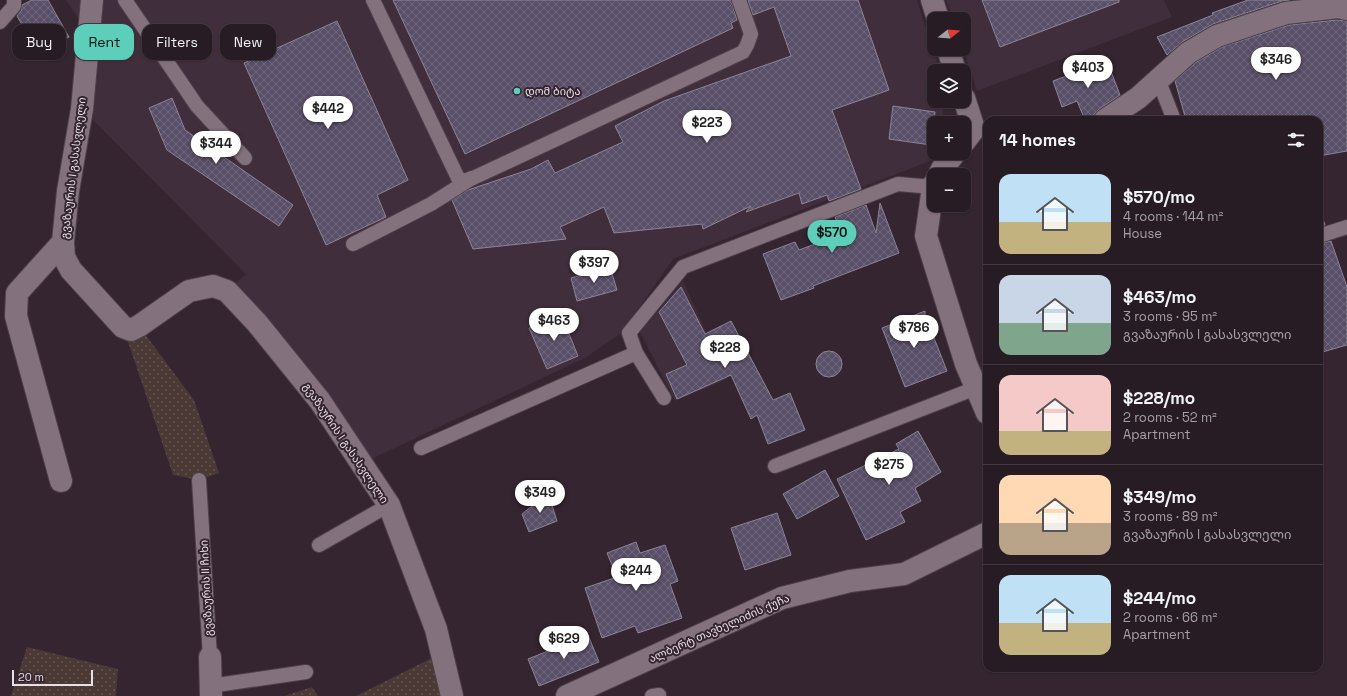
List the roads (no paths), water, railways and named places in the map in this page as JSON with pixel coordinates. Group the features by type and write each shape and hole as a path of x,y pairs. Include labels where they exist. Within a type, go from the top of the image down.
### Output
{"street":[{"name":"გვაზაურის I გასასვლელი","path":"92,0 82,108 68,191 63,242 64,257 71,270 123,327 131,330 189,291 213,286 227,291 257,323 320,401 389,504 436,629 452,696"},
{"path":"932,0 936,12"},
{"path":"1111,116 1138,98 1188,53 1217,36 1286,13 1338,7 1347,9"},
{"path":"967,108 975,134"},
{"path":"943,168 949,160"},
{"path":"930,212 926,236 966,364 983,404"},
{"path":"61,481 16,316 17,293 63,242"},
{"name":"ალბერტ თავხელიძის ქუჩა","path":"567,696 782,598 850,580 904,574 983,535"},
{"name":"გვაზაურის II ჩიხი","path":"210,657 211,691"}],"lane":[{"path":"0,22 14,6 14,0"},
{"path":"125,0 197,106 245,158"},
{"path":"373,0 458,178 464,181 743,52 751,34 738,0"},
{"path":"1158,79 1172,116"},
{"path":"353,244 431,204 473,178"},
{"path":"664,398 636,353 629,334 683,268 898,184 927,182"},
{"path":"1323,235 1347,227"},
{"path":"421,448 636,353"},
{"path":"775,466 976,388"},
{"name":"გვაზაურის II ჩიხი","path":"199,480 210,657"},
{"path":"318,545 389,504"},
{"path":"211,691 306,672"}],"place":[{"name":"დომ ბიტა","path":"517,91"}]}
